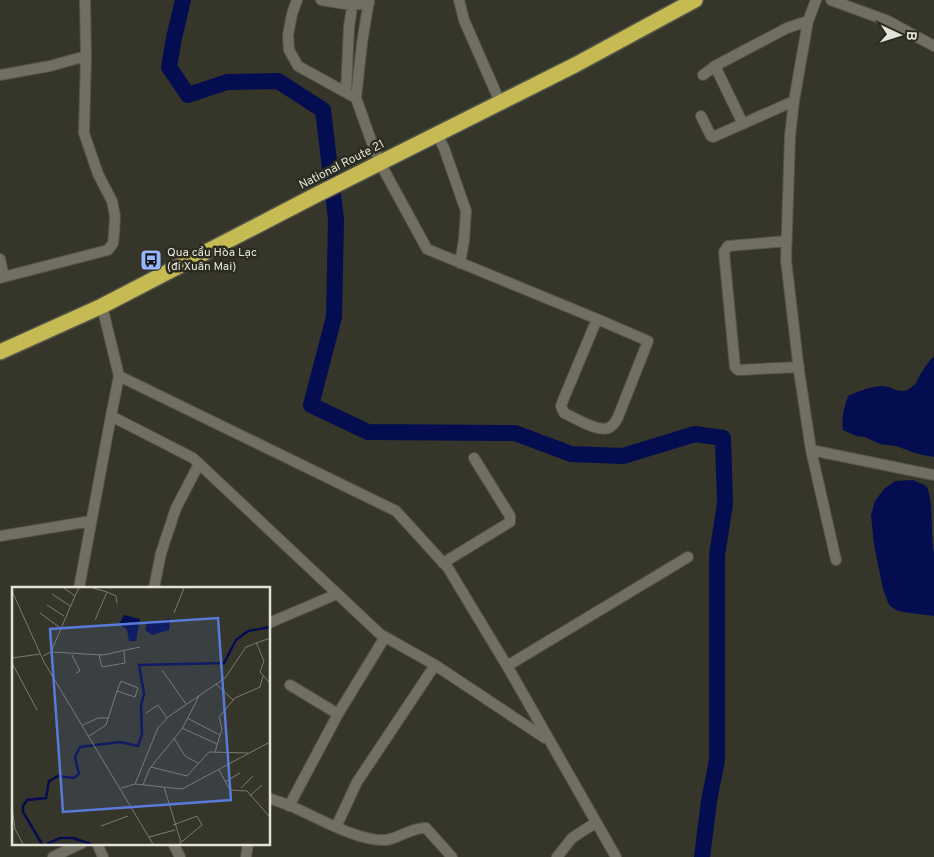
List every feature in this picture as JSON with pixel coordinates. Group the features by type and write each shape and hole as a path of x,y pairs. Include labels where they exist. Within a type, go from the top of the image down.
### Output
{"highway":[{"name":"National Route 21","path":"0,352 102,306 380,162 575,65 673,5 695,0"}],"street":[{"path":"0,259 2,277 108,250 113,243 115,216 112,202 98,174 84,133 85,0"},
{"path":"297,0 288,35 289,50 298,66 356,98"},
{"path":"321,0 353,3 369,1 356,98 380,162 427,249 597,319 648,341 618,417 614,425 607,429 598,429 564,412 561,406 597,319"},
{"path":"459,0 464,20 500,102"},
{"path":"816,0 808,21 794,101 790,136 786,260 811,450 836,560"},
{"path":"831,0 888,21 934,46"},
{"path":"346,92 349,27 353,3"},
{"path":"704,75 716,66 787,28 808,21"},
{"path":"0,75 50,66 86,56"},
{"path":"716,66 742,124"},
{"path":"701,116 713,137 794,101"},
{"path":"437,134 444,148 466,211 460,263"},
{"path":"787,241 728,246 724,252 734,367 738,370 799,367"},
{"path":"79,587 90,521 120,376 102,306"},
{"path":"120,376 396,511 448,568 507,666 616,857"},
{"path":"111,416 193,458 380,634 434,665 548,740"},
{"path":"811,450 934,475"},
{"path":"443,563 510,522 510,516 474,458"},
{"path":"154,587 161,554 176,508 199,464"},
{"path":"0,536 90,521"},
{"path":"507,666 688,557"},
{"path":"270,623 337,594"},
{"path":"289,806 338,714 385,637"},
{"path":"336,827 358,782 434,665"},
{"path":"290,685 338,714"},
{"path":"270,798 365,838 385,840 426,828 452,857"},
{"path":"557,857 572,838 595,823"},
{"path":"53,857 80,844"},
{"path":"97,844 103,857"},
{"path":"174,844 180,857"},
{"path":"246,857 248,844"}],"shaded area":[{"path":"934,356 934,457 918,454 896,446 880,444 843,430 843,413 848,396 878,386 905,391 916,383"},
{"path":"913,480 927,487 929,494 934,553 934,616 902,612 889,605 883,589 874,545 871,515 875,501 884,489 895,481"}],"waterway":[{"path":"183,0 169,67 188,95 227,82 278,81 323,110 336,219 334,317 311,405 368,432 515,433 571,454 623,456 695,434 723,438 725,504 717,555 717,760 709,801 702,857"}],"place":[{"name":"Qua cầu Hòa Lạc (đi Xuân Mai)","path":"151,260"}]}
